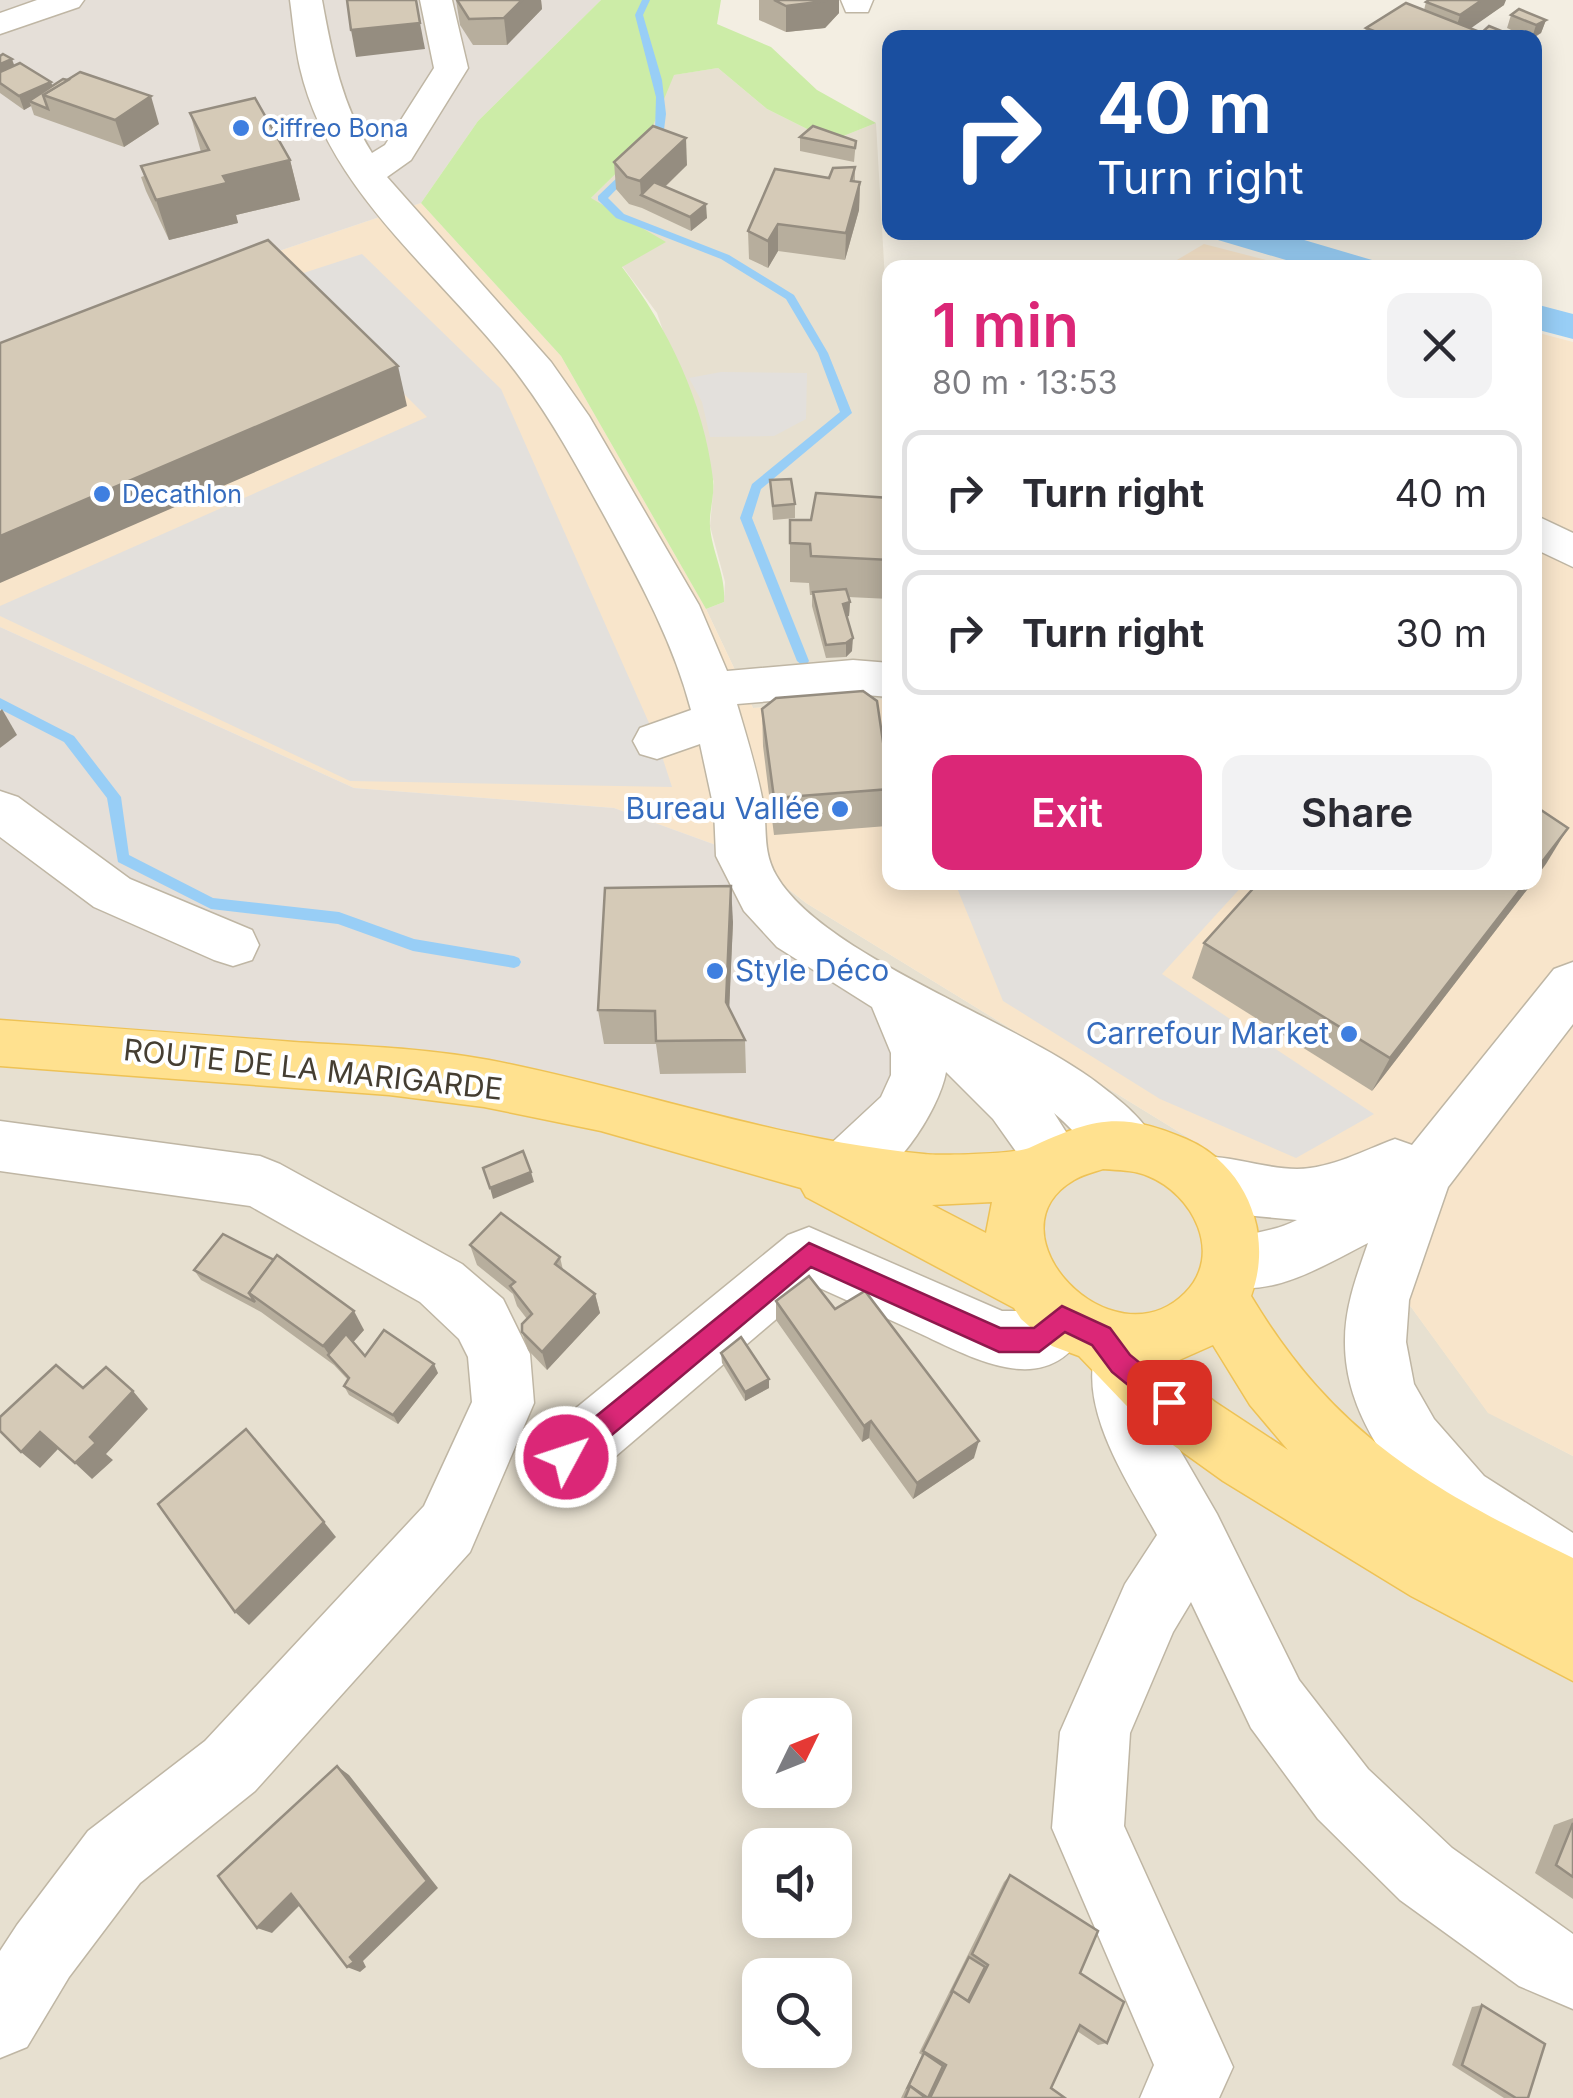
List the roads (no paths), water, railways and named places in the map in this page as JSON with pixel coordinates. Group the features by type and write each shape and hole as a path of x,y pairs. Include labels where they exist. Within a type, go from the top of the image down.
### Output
{"main road":[{"name":"ROUTE DE LA MARIGARDE","path":"0,1043 369,1070 484,1084 601,1107 821,1165 928,1180 1045,1166"},
{"path":"1102,1144 1128,1145 1167,1156 1200,1180 1220,1204 1232,1233 1227,1282 1204,1318 1182,1332 1157,1340 1129,1342 1079,1326 1017,1258 1013,1228 1020,1199 1045,1166 1102,1144"},
{"name":"ROUTE DE LA MARIGARDE","path":"821,1165 1079,1326 1216,1442 1342,1520 1573,1647"},
{"path":"1227,1282 1292,1409 1356,1469 1438,1522 1573,1592"}],"street":[{"path":"0,24 68,0"},
{"path":"306,0 308,34 323,96 364,173 410,230 527,356 572,422 685,625 712,704 739,809 740,852 770,908 806,940 879,989 969,1058 1031,1124 1045,1166"},
{"path":"364,173 398,152 451,68 436,0"},
{"path":"1542,534 1573,552"},
{"path":"657,742 712,704 853,677 882,679"},
{"path":"0,810 112,893 233,945"},
{"path":"1227,1282 1382,1206 1441,1151 1573,984"},
{"path":"879,989 1037,1072 1103,1116 1128,1145"},
{"path":"821,1165 886,1134 918,1083 915,1030 879,989"},
{"path":"0,1146 260,1182 441,1283 481,1319 499,1354 503,1403 447,1529 230,1766 114,1857 44,1950 0,2020"},
{"path":"1200,1180 1304,1198 1441,1151"},
{"path":"1441,1151 1379,1300 1375,1342 1384,1392 1412,1441 1462,1499 1573,1571"},
{"path":"566,1457 809,1254 999,1340 1039,1340 1079,1326 1194,1536 1275,1704 1343,1794 1426,1874 1546,1960 1573,1972"},
{"path":"1187,2082 1088,1828 1095,1732 1149,1608 1194,1536"}],"waterway":[{"path":"646,0 639,15 662,114 654,145"},
{"path":"628,172 602,198 620,216 725,257 790,297 823,353 846,413 756,487 746,518 803,661"},
{"path":"1260,240 1330,260"},
{"path":"1542,318 1573,327"},
{"path":"0,703 69,739 114,797 123,858 211,903 339,918 413,945 514,962"}],"place":[{"name":"Ciffreo Bona","path":"241,128"},
{"name":"Decathlon","path":"102,494"},
{"name":"Bureau Vallée","path":"840,809"},
{"name":"Style Déco","path":"715,971"},
{"name":"Carrefour Market","path":"1349,1034"}]}
